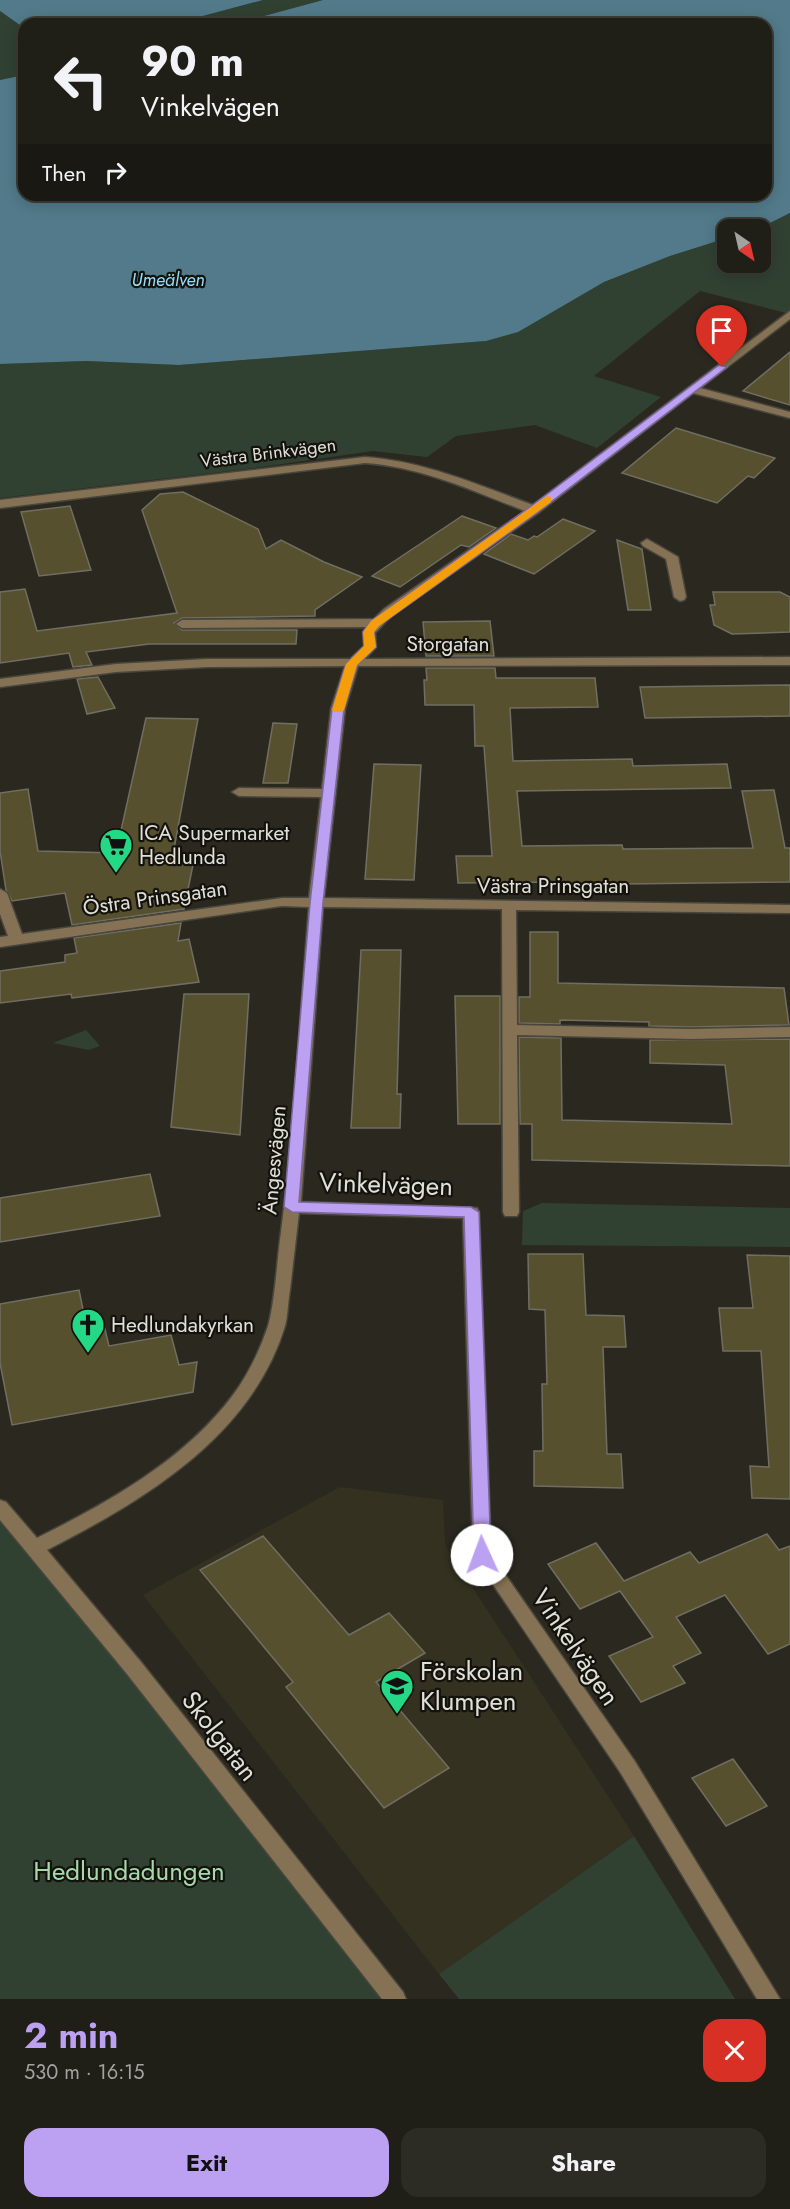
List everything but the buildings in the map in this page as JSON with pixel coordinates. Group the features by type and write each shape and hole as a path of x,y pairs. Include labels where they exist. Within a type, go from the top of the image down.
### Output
{"street":[{"path":"352,664 370,647 369,632 375,623 534,510 790,314"},
{"path":"693,390 790,415"},
{"name":"Västra Brinkvägen","path":"0,504 365,460 383,460 407,465 534,510"},
{"path":"647,543 672,557 680,597"},
{"path":"182,624 375,623"},
{"name":"Storgatan","path":"0,683 106,669 207,663 790,661"},
{"name":"Ängesvägen","path":"35,1548 105,1512 169,1469 212,1430 239,1400 263,1360 277,1324 292,1207 316,903 338,709 352,664"},
{"path":"239,792 330,793"},
{"path":"0,893 16,939"},
{"name":"Östra Prinsgatan","path":"0,942 233,903 316,903"},
{"name":"Västra Prinsgatan","path":"316,903 790,909"},
{"path":"509,906 511,1212"},
{"path":"510,1030 691,1034 790,1032"},
{"name":"Vinkelvägen","path":"292,1207 471,1212 482,1555 627,1766 769,1999"},
{"name":"Skolgatan","path":"0,1507 395,1999"}],"shaded area":[{"name":"Förskolan Klumpen","path":"340,1487 443,1500 445,1545 634,1836 439,1974 143,1595"}],"green space":[{"path":"263,0 323,0 257,18 196,18"},
{"path":"0,11 18,24 18,76 0,80"},
{"path":"790,213 790,314 700,291 594,376 661,397 597,448 535,425 456,436 427,457 373,451 254,468 0,498 0,364 86,361 180,365 486,341 518,331 604,282 670,256 717,241 717,273 771,273 771,222"},
{"path":"86,1030 100,1046 89,1050 53,1043"},
{"path":"542,1203 790,1208 790,1247 522,1245 523,1211"},
{"name":"Hedlundadungen","path":"0,1507 395,1999 0,1999"},
{"path":"634,1836 735,1999 459,1999 439,1974"}],"water":[{"path":"0,0 263,0 196,18 18,18 18,24 0,11"},
{"name":"Umeälven","path":"323,0 790,0 790,213 771,222 771,219 717,219 717,241 670,256 604,282 518,332 486,341 179,365 86,361 0,364 0,80 18,76 18,201 772,201 772,18 257,18"}],"slow traffic":[{"path":"338,710 352,664 370,647 369,632 375,623 547,500"}],"place":[{"name":"ICA Supermarket Hedlunda","path":"116,874"},
{"name":"Hedlundakyrkan","path":"88,1354"},
{"name":"Förskolan Klumpen","path":"397,1715"}],"route":[{"path":"482,1555 471,1212 292,1207 316,903 338,709 352,664 370,647 369,632 375,623 534,510 722,367"}]}
